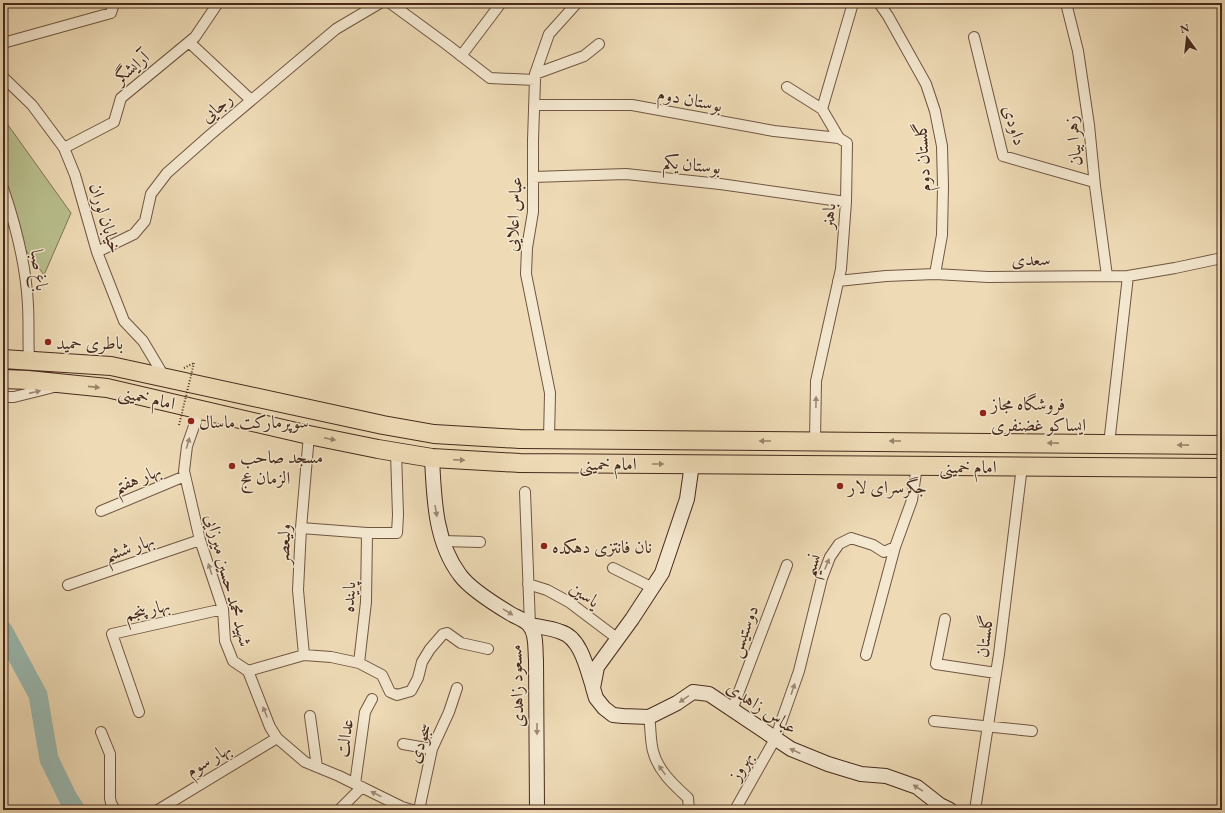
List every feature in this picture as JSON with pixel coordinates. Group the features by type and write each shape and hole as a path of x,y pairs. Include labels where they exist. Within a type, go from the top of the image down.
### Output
{"highway":[{"name":"امام خمینی","path":"3,359 111,366 383,425 434,434 548,439 1222,445"},
{"name":"امام خمینی","path":"3,379 107,388 309,434 432,458 520,463 1222,468"},
{"path":"917,466 920,442"}],"street":[{"path":"3,43 111,13 114,3"},
{"name":"آرایشگر","path":"64,148 114,122 121,98 195,37 218,3"},
{"name":"رجایی","path":"97,252 134,234 146,221 151,194 167,173 336,29 380,3"},
{"path":"390,3 490,78 535,77 584,56 600,44"},
{"path":"461,56 501,3"},
{"name":"عباس اعلایی","path":"548,439 550,393 526,274 527,248 533,212 535,77 549,34 577,3"},
{"path":"787,87 822,109 853,3"},
{"name":"گلستان دوم","path":"879,3 888,16 926,84 936,110 942,146 943,200 942,235 935,274"},
{"name":"زهرا بیان","path":"1066,3 1078,51 1089,125 1094,182 1107,276"},
{"name":"داودی","path":"974,37 1004,156 1094,182"},
{"path":"189,42 251,100"},
{"name":"خیابان لوران","path":"3,77 32,105 64,148 75,175 97,252 124,321 143,341 165,378"},
{"name":"بوستان دوم","path":"534,105 632,105 774,131 840,138"},
{"name":"باهنر","path":"815,441 816,381 841,270 846,202 847,144 840,138 822,109"},
{"name":"بوستان یکم","path":"533,177 626,174 720,184 846,202"},
{"name":"باغ صبا","path":"3,188 11,210 19,241 24,273 28,304 29,360"},
{"name":"سعدی","path":"838,281 886,276 935,274 988,277 1128,276 1222,258"},
{"path":"1109,444 1128,276"},
{"path":"3,397 14,397 67,384"},
{"name":"شهید محمد حسین میرزایی","path":"200,409 186,446 184,471 200,540 223,609 225,641 233,661 248,671 270,727 277,738 305,762 402,807 412,810"},
{"name":"ولیعصر","path":"304,655 298,590 301,528 309,434"},
{"path":"301,528 367,533 397,533 398,515 396,452"},
{"name":"مسعود زاهدی","path":"432,458 434,502 446,552 460,576 484,596 530,626 534,636 536,660 537,810"},
{"path":"593,688 598,667 662,573 687,499 692,464"},
{"path":"866,655 895,547 912,500 917,466"},
{"name":"گلستان","path":"975,810 996,673 1022,466"},
{"name":"بهار هفتم","path":"101,511 185,476"},
{"path":"525,492 530,626 562,632 571,638 578,647 596,698 604,708 613,715 650,717 653,751 658,765 671,782 688,798 689,810"},
{"name":"پاینده","path":"359,663 366,602 367,533"},
{"name":"نسیم","path":"775,739 799,671 822,578 830,557 839,544 851,538 873,545 884,552 895,547"},
{"name":"بهار ششم","path":"68,585 200,540"},
{"path":"442,540 480,542"},
{"name":"دوستیس","path":"732,710 787,565"},
{"path":"613,568 653,588"},
{"name":"یاسین","path":"528,584 547,590 569,602 618,639"},
{"name":"بهار پنجم","path":"139,712 112,634 223,609"},
{"path":"945,619 936,664 996,673"},
{"path":"248,671 304,655 331,657 359,663 382,675 390,692 397,695 411,691 418,678 422,662 430,649 443,634 447,633 461,643 488,649"},
{"name":"سجودی","path":"419,810 432,749 449,712 457,688"},
{"name":"عباس زاهدی","path":"650,717 677,703 693,692 709,694 790,750 861,774 886,776 917,786 940,805 950,810"},
{"name":"عدالت","path":"358,786 365,712 372,699"},
{"path":"310,716 317,767"},
{"path":"934,721 1032,731"},
{"path":"101,732 110,754 110,803 115,810"},
{"name":"بهار سوم","path":"158,810 277,738"},
{"name":"بهروز","path":"735,810 775,739"},
{"path":"403,744 432,749"},
{"path":"341,809 358,786"}],"path":[{"path":"179,425 194,363 182,369"}],"green space":[{"path":"3,118 71,213 44,275 3,219"}],"waterway":[{"path":"3,630 38,695 49,759 68,798 76,810"}],"place":[{"name":"باطری حمید","path":"48,342"},
{"name":"فروشگاه مجاز ایساکو غضنفری","path":"983,413"},
{"name":"سوپرمارکت ماسال","path":"191,421"},
{"name":"مسجد صاحب الزمان عج","path":"232,466"},
{"name":"جگرسرای لار","path":"840,486"},
{"name":"نان فانتزی دهکده","path":"544,546"}]}
